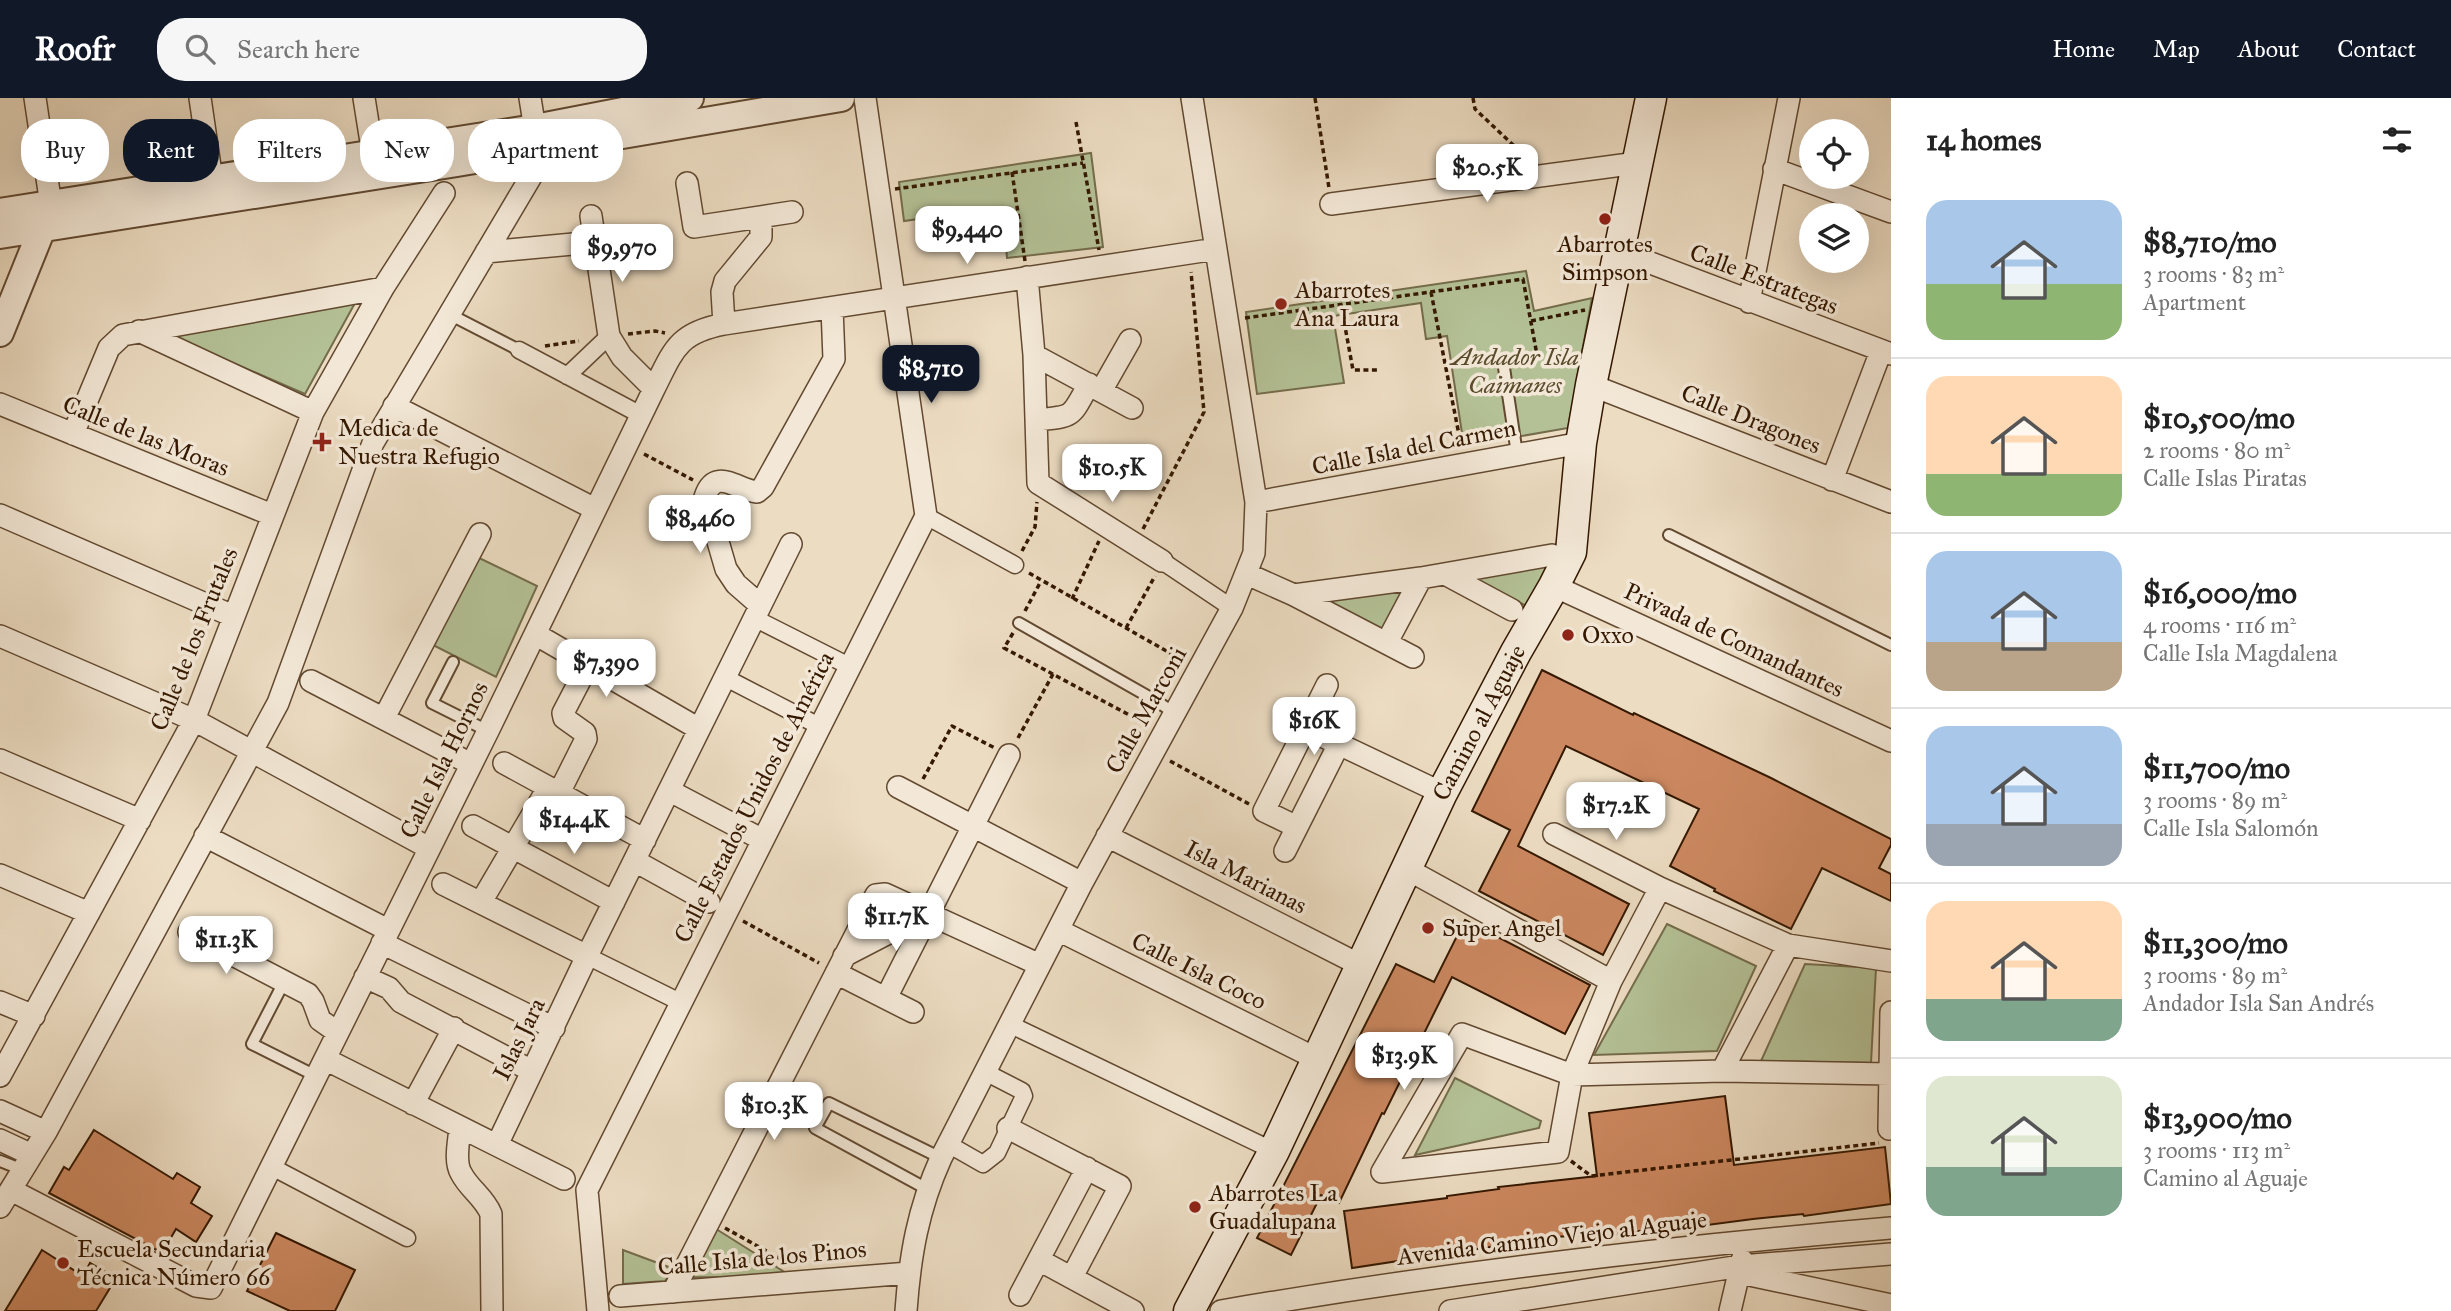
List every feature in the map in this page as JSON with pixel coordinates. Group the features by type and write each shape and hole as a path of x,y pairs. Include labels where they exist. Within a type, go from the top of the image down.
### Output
{"main road":[{"name":"Camino al Aguaje","path":"1189,1311 1274,1151 1442,793 1571,552 1581,443 1591,385 1651,98"}],"street":[{"path":"0,333 47,217 35,98"},
{"path":"200,98 203,119"},
{"path":"364,98 367,119"},
{"path":"530,98 533,119"},
{"path":"611,119 690,98"},
{"path":"623,127 841,98"},
{"path":"865,98 926,516 1015,565"},
{"name":"Calle Marconi","path":"906,1311 915,1229 927,1189 944,1151 1082,883 1232,608 1254,553 1256,502 1192,98"},
{"path":"1749,302 1788,98"},
{"path":"1331,204 1637,163"},
{"path":"219,179 360,166"},
{"path":"47,217 360,167"},
{"path":"1774,169 1891,212"},
{"path":"6,230 47,217 203,182"},
{"path":"5,1199 46,1132 278,703 373,443 528,182"},
{"path":"687,183 694,227 792,212"},
{"name":"Calle de los Frutales","path":"0,1076 194,720 313,412 383,288 444,193"},
{"path":"592,216 609,336 622,357 654,389"},
{"path":"724,324 722,292 725,281 761,237 761,217"},
{"path":"486,252 595,242"},
{"path":"684,338 701,328 724,324 1216,249"},
{"name":"Calle Estrategas","path":"1619,251 1886,352"},
{"path":"1027,277 1034,355 1038,483 1135,543 1232,608"},
{"path":"73,434 109,348 123,335 383,288"},
{"path":"832,308 834,359 763,487 757,492 748,491 724,480 709,489 705,498 726,569 757,612 849,666"},
{"path":"139,331 313,412"},
{"path":"567,376 609,336"},
{"name":"Calle Isla Hornos","path":"5,1199 196,1286 211,1288 641,415 671,356 684,338"},
{"path":"1037,420 1066,417 1073,412 1095,388 1130,340"},
{"path":"519,350 641,415"},
{"path":"1832,480 1886,352"},
{"path":"1034,355 1132,408"},
{"name":"Calle Dragones","path":"1591,385 1891,502"},
{"name":"Calle de las Moras","path":"0,404 272,515"},
{"path":"394,406 595,509"},
{"name":"Calle Isla del Carmen","path":"1256,502 1581,443"},
{"path":"0,515 233,616"},
{"name":"Calle Estados Unidos de América","path":"598,1311 587,1190 680,1002 718,907 763,840 926,516"},
{"path":"384,718 480,534"},
{"name":"Islas Jara","path":"497,1145 587,956 791,544"},
{"path":"1294,595 1421,578 1552,555"},
{"path":"1247,574 1294,595 1413,657"},
{"path":"1445,574 1512,610"},
{"path":"1387,642 1421,578"},
{"name":"Privada de Comandantes","path":"1554,586 1889,736"},
{"path":"535,634 699,729"},
{"path":"0,636 194,720 429,848"},
{"path":"481,902 513,847 586,739 585,733 564,718 563,713 588,664"},
{"path":"724,677 819,726"},
{"path":"311,681 384,718 479,748 645,840"},
{"path":"1297,827 1264,811 1327,685"},
{"path":"1305,728 1442,793"},
{"path":"1285,851 1339,744"},
{"path":"886,998 1009,755"},
{"path":"0,760 140,820"},
{"path":"670,791 763,840"},
{"path":"905,791 1082,883"},
{"path":"447,813 614,902"},
{"path":"1554,834 1660,888 1788,945 1891,961"},
{"path":"205,836 385,937 405,954 554,1028"},
{"name":"Isla Marianas","path":"1107,836 1360,965"},
{"path":"635,861 718,907"},
{"path":"1405,869 1611,981"},
{"path":"418,871 680,1002"},
{"path":"0,875 89,913"},
{"path":"1660,888 1611,981 1572,1075 1558,1152 1382,1172 1462,1034 1572,1075 1722,1071 1890,1074"},
{"path":"673,1292 876,895 885,894 929,912 1040,965"},
{"path":"840,964 929,912"},
{"path":"161,918 308,994 320,1020 337,1032"},
{"name":"Calle Isla Coco","path":"1058,930 1317,1059"},
{"path":"1722,1071 1788,945"},
{"path":"389,988 405,954"},
{"path":"840,964 886,998 913,1012"},
{"path":"365,977 389,988 401,1002 532,1071"},
{"path":"0,1002 34,1016"},
{"path":"1889,1129 1891,1012"},
{"path":"1009,1024 1274,1151"},
{"path":"413,1104 454,1028"},
{"path":"321,1068 413,1104 565,1179"},
{"path":"944,1151 983,1164 996,1153 1024,1096 1022,1091 985,1072"},
{"path":"0,1111 46,1132"},
{"path":"460,1128 457,1157 459,1171 486,1201 491,1214 492,1311"},
{"path":"1008,1128 1120,1186 1072,1278"},
{"path":"0,1140 28,1162"},
{"path":"272,1167 407,1238"},
{"path":"1020,1296 1087,1168"},
{"name":"Avenida Camino Viejo al Aguaje","path":"1221,1311 1350,1289 1572,1259 1891,1228"},
{"path":"1730,1311 1741,1270 1745,1241"},
{"path":"1450,1311 1556,1302 1741,1270 1891,1255"},
{"path":"1039,1260 1133,1311"},
{"path":"1741,1270 1891,1305"},
{"name":"Calle Isla de los Pinos","path":"620,1296 909,1273"}],"lane":[{"path":"449,314 519,350"},
{"path":"1503,361 1517,454"},
{"path":"1669,535 1891,645"},
{"path":"1019,623 1174,713"},
{"path":"453,662 432,703 479,748"},
{"path":"284,982 252,1044 321,1068"},
{"path":"927,1189 815,1128 829,1103 944,1151"},
{"path":"0,1161 28,1162"}],"path":[{"path":"1315,98 1331,204"},
{"path":"1473,98 1475,109 1545,175"},
{"path":"1076,122 1102,266"},
{"path":"879,191 1083,163"},
{"path":"1012,171 1027,277"},
{"path":"1135,543 1205,412 1189,253"},
{"path":"1228,320 1524,279 1537,355 1503,361"},
{"path":"1431,292 1465,464"},
{"path":"1341,304 1353,370 1379,370"},
{"path":"1531,321 1592,309"},
{"path":"519,350 655,331 684,338"},
{"path":"627,444 709,489"},
{"path":"1038,483 1035,527 1015,565 1198,670"},
{"path":"1072,599 1106,525"},
{"path":"1126,628 1162,561"},
{"path":"1004,648 1162,733"},
{"path":"905,791 952,726 1009,755 1053,674"},
{"path":"1152,752 1264,811"},
{"path":"718,907 840,964"},
{"path":"1558,1152 1591,1176 1888,1142 1889,1129"},
{"path":"711,1220 818,1280"}],"green space":[{"path":"1091,153 1103,247 1007,258 1003,207 904,221 899,182"},
{"name":"Andador Isla Caimanes","path":"1526,271 1534,311 1592,298 1568,428 1464,446 1447,336 1426,339 1421,303 1333,316 1344,383 1257,394 1246,312"},
{"path":"355,303 305,394 171,336"},
{"path":"475,556 537,586 496,677 431,644"},
{"path":"1556,558 1527,606 1466,577"},
{"path":"1406,587 1380,634 1314,602"},
{"path":"1667,924 1756,966 1717,1051 1594,1055"},
{"path":"1805,964 1876,968 1871,1063 1761,1061"},
{"path":"1455,1078 1541,1121 1539,1128 1415,1155"},
{"path":"713,1227 794,1278 686,1277"},
{"path":"623,1250 674,1269 665,1281 623,1284"}],"building":[{"path":"1542,670 1771,778 1891,839 1891,845 1879,868 1891,874 1891,901 1822,868 1791,929 1670,866 1699,809 1566,746 1518,846 1629,904 1603,955 1479,891 1510,830 1472,811"},
{"path":"1465,920 1590,985 1565,1034 1452,977 1339,1203 1321,1195 1291,1255 1257,1238 1396,964 1434,982"},
{"path":"1725,1096 1734,1165 1885,1147 1891,1204 1654,1232 1653,1229 1605,1236 1605,1233 1556,1237 1352,1268 1344,1211 1447,1198 1499,1189 1498,1187 1597,1176 1589,1113"},
{"path":"94,1130 173,1179 177,1173 200,1187 191,1203 212,1216 196,1242 176,1229 162,1253 49,1193 64,1167 69,1170"},
{"path":"276,1233 355,1270 335,1311 290,1311 247,1291"},
{"path":"42,1250 83,1276 90,1263 116,1278 96,1311 5,1311"}],"place":[{"name":"Abarrotes Simpson","path":"1605,219"},
{"name":"Abarrotes Ana Laura","path":"1281,304"},
{"name":"Medica de Nuestra Refugio","path":"322,442"},
{"name":"Oxxo","path":"1568,635"},
{"name":"Super Angel","path":"1428,928"},
{"name":"Abarrotes La Guadalupana","path":"1195,1207"},
{"name":"Escuela Secundaria Técnica Número 66","path":"63,1263"}]}
